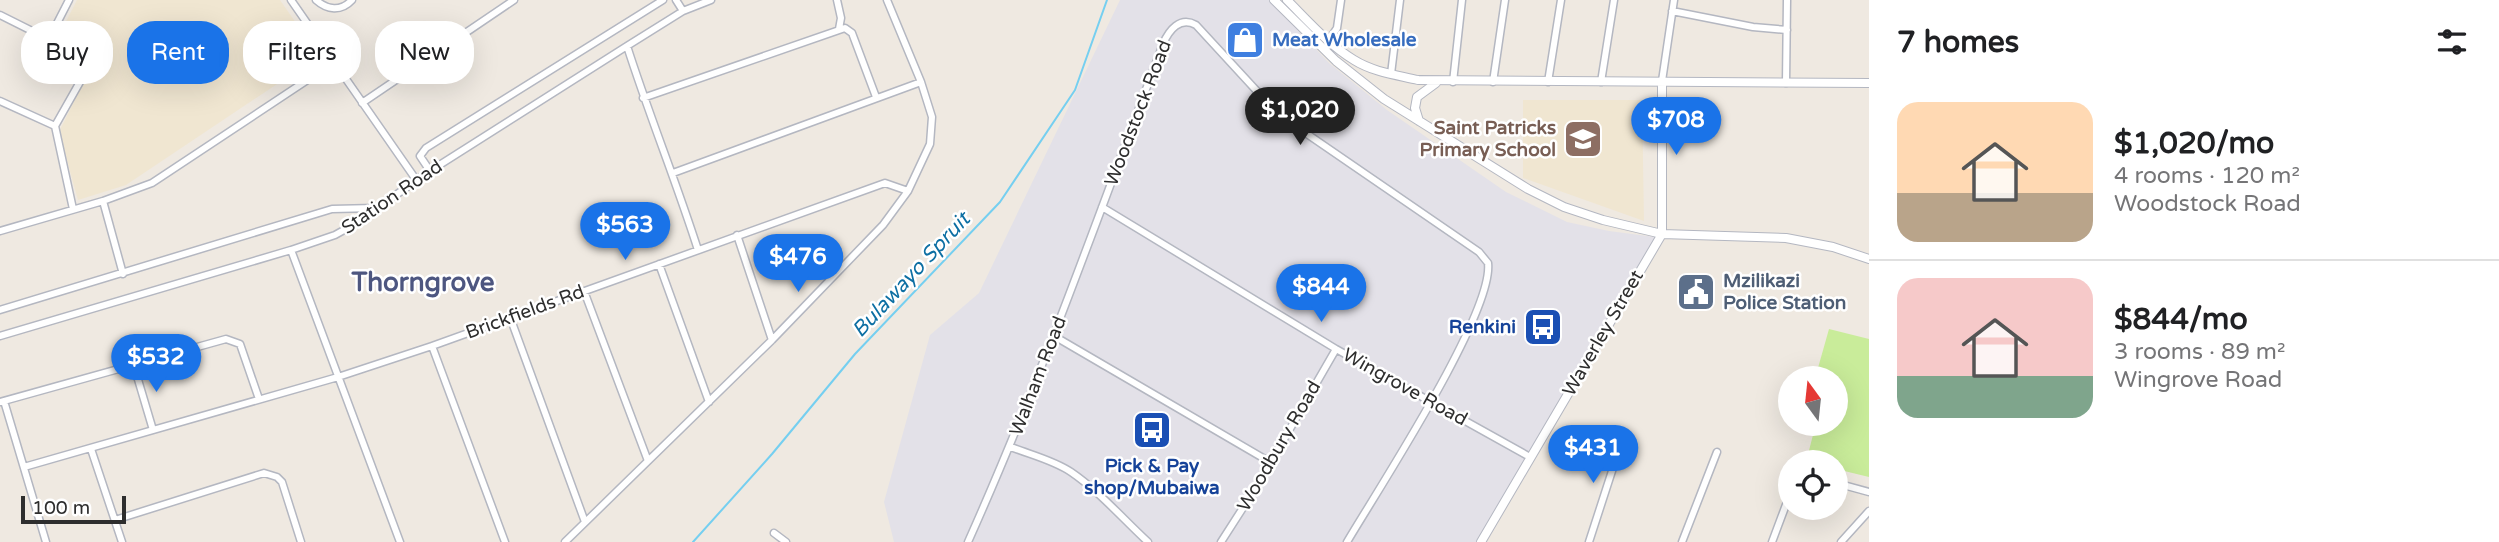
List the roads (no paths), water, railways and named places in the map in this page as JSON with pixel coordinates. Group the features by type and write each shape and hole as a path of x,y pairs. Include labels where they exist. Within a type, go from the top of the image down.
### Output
{"street":[{"path":"58,21 69,0"},
{"path":"291,0 305,21"},
{"path":"316,0 332,9 345,7 352,0"},
{"path":"362,103 514,0"},
{"path":"430,171 420,156 426,148 663,0"},
{"path":"676,0 683,11"},
{"name":"Station Road","path":"0,336 335,235 430,171 683,11 711,0"},
{"path":"837,0 841,18 839,29"},
{"path":"565,542 772,340 883,225 908,191 930,144 932,117 887,0"},
{"path":"1274,0 1344,68 1384,99 1540,195 1584,214 1662,233 1786,238 1833,247 1869,260"},
{"path":"1287,0 1329,40 1356,61 1391,74 1438,82 1869,83"},
{"path":"1329,40 1337,28 1341,0"},
{"path":"1391,74 1400,0"},
{"path":"1454,82 1462,0"},
{"path":"1493,82 1505,0"},
{"path":"1548,82 1560,0"},
{"path":"1601,82 1614,0"},
{"path":"1662,233 1662,81 1674,0"},
{"path":"1786,83 1787,0"},
{"path":"1672,11 1753,27 1787,30"},
{"path":"0,15 21,25"},
{"name":"Woodstock Road","path":"1102,207 1167,35 1174,26 1191,22 1278,114 1479,252 1488,263 1488,280 1480,303 1430,400"},
{"path":"643,98 845,28 852,33 876,97"},
{"path":"627,46 698,250"},
{"path":"673,173 920,82"},
{"path":"1419,121 1415,107 1417,97 1438,82"},
{"path":"73,209 55,126 79,84"},
{"path":"0,230 103,201 152,183 302,84"},
{"path":"349,84 417,181"},
{"path":"0,101 55,126"},
{"name":"Brickfields Rd","path":"24,467 338,377 432,346 885,183 908,191"},
{"path":"103,201 123,274"},
{"name":"Walham Road","path":"968,542 1010,447 1102,207"},
{"name":"Wingrove Road","path":"1102,207 1336,349 1530,457"},
{"path":"0,310 332,209 376,208"},
{"name":"Waverley Street","path":"1481,542 1662,233"},
{"path":"737,235 772,340"},
{"path":"291,250 400,542"},
{"path":"659,264 709,402"},
{"path":"584,291 648,460"},
{"path":"510,317 585,522"},
{"path":"1054,336 1270,462"},
{"path":"47,542 2,402 220,340 232,340 240,344 259,399"},
{"path":"432,346 505,542"},
{"name":"Woodbury Road","path":"1221,542 1232,528 1336,349"},
{"path":"134,366 153,430"},
{"path":"1347,542 1430,400"},
{"path":"1589,542 1623,437"},
{"path":"1010,447 1054,463 1086,483 1148,542"},
{"path":"91,449 122,542"},
{"path":"1682,542 1717,452"},
{"path":"115,520 264,473 277,477 282,482 300,541 292,542"},
{"path":"1848,486 1869,492"},
{"path":"1841,542 1869,511"},
{"path":"1772,542 1780,520"},
{"path":"774,533 786,542"}],"waterway":[{"name":"Bulawayo Spruit","path":"693,542 772,454 855,354 1000,202 1075,90 1107,0"}],"place":[{"name":"Meat Wholesale","path":"1245,40"},
{"name":"Saint Patricks Primary School","path":"1583,139"},
{"name":"Mzilikazi Police Station","path":"1696,292"},
{"name":"Renkini","path":"1543,327"},
{"name":"Pick & Pay shop/Mubaiwa","path":"1152,430"}],"district":[{"name":"Thorngrove","path":"423,282"}]}
